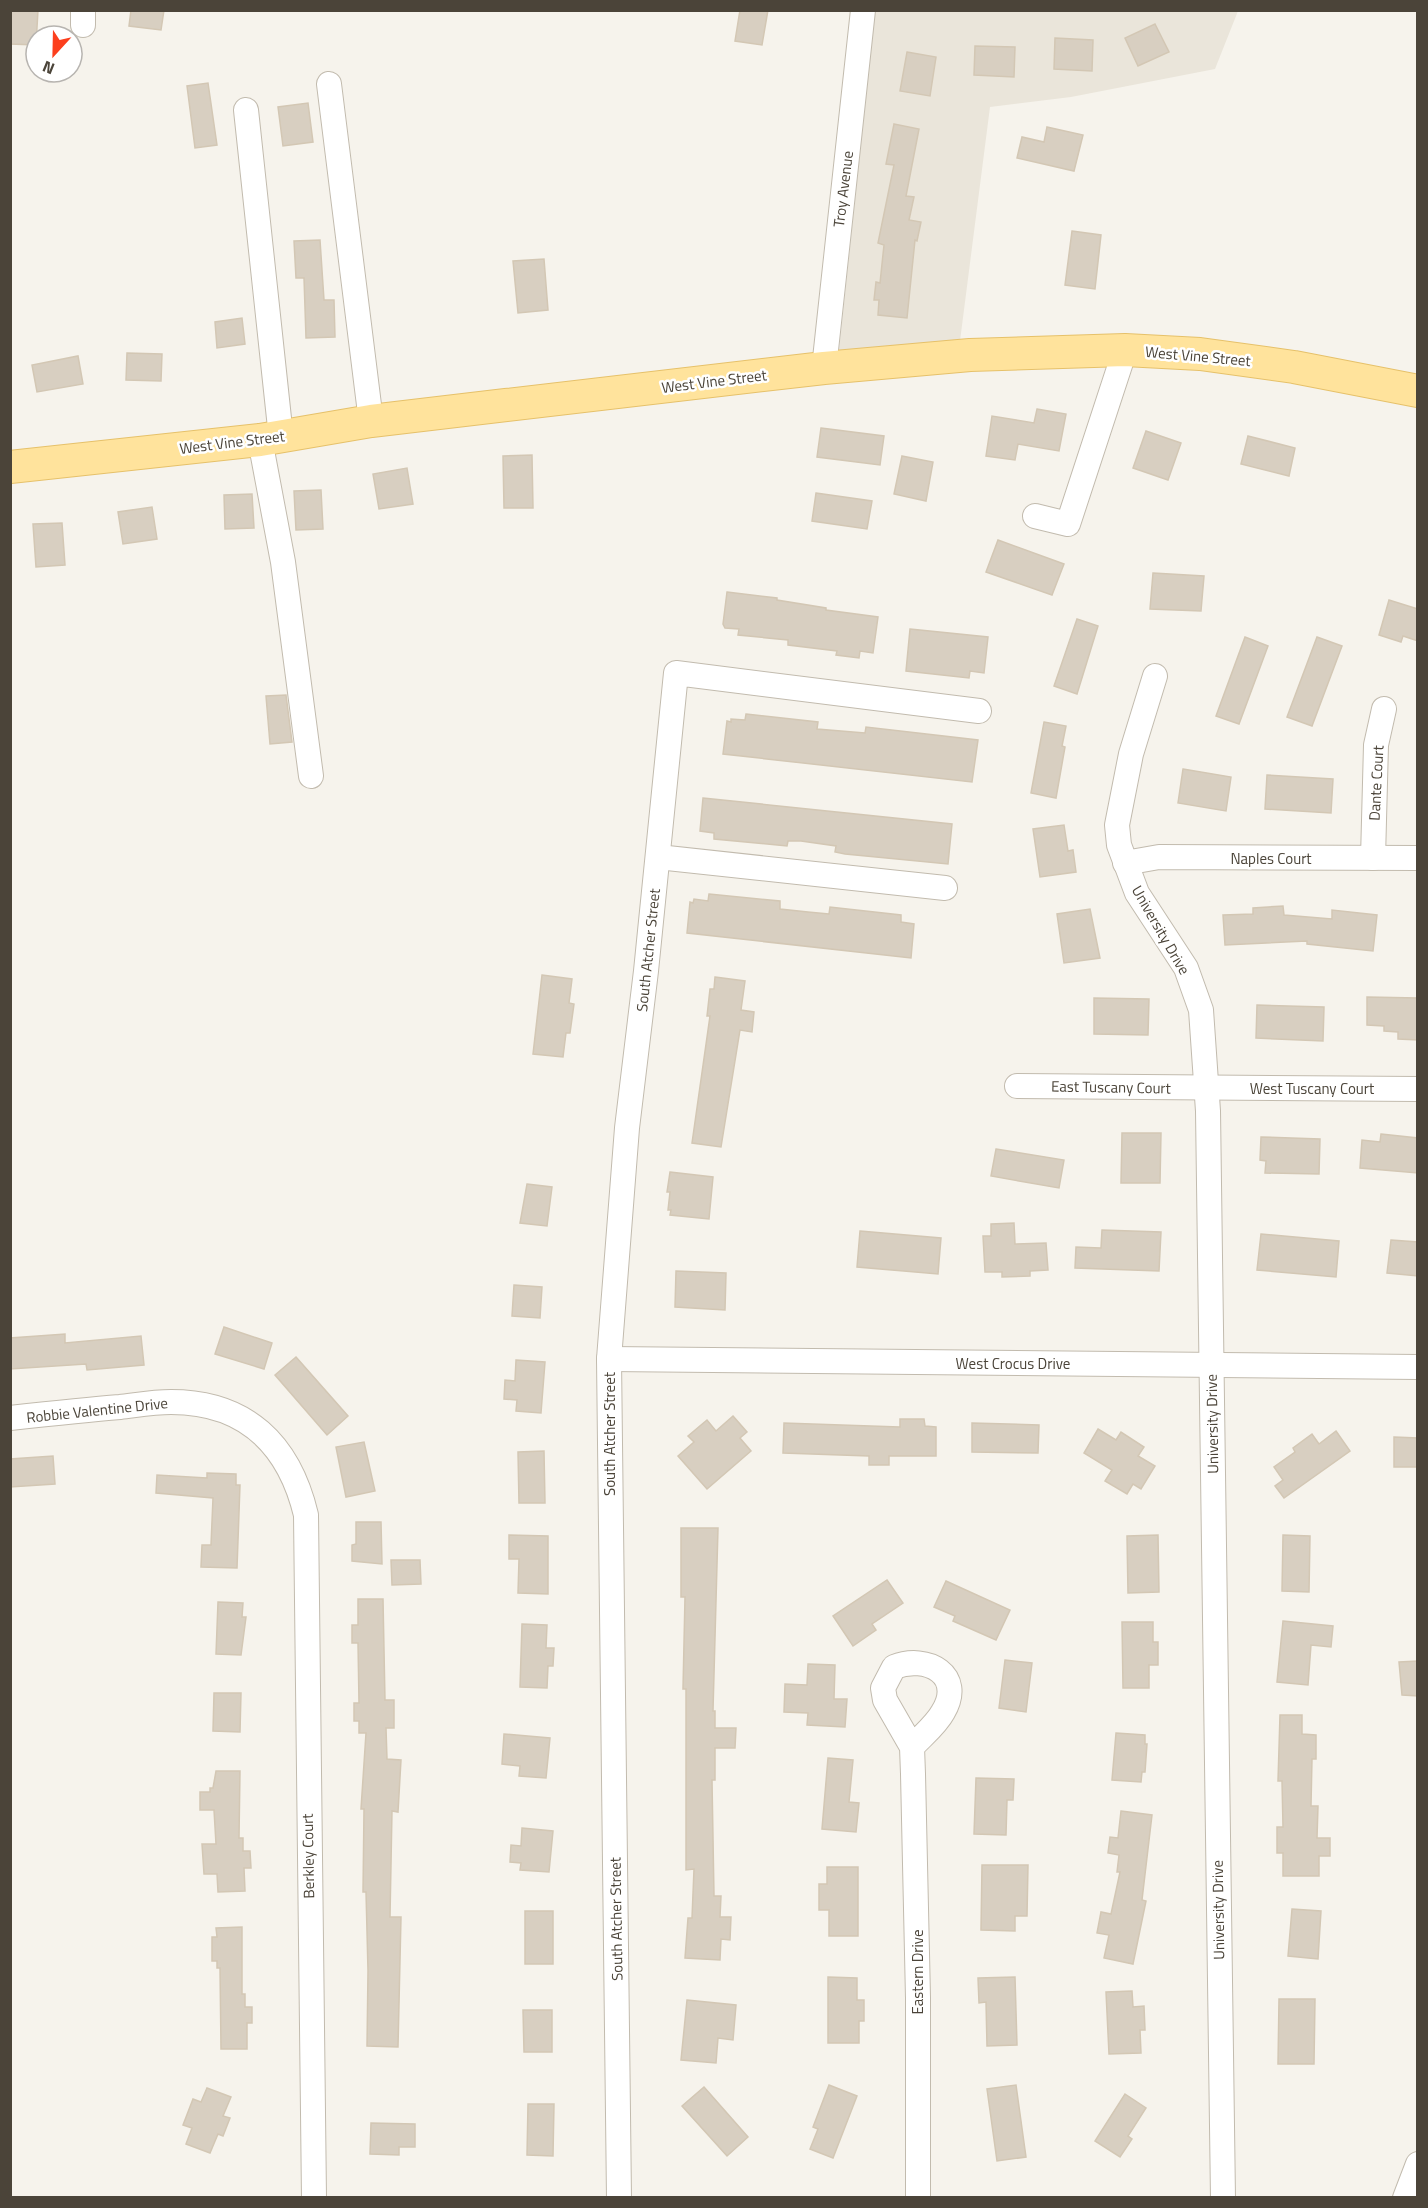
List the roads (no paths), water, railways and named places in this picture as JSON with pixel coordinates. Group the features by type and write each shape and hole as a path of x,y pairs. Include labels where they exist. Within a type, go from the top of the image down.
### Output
{"main road":[{"name":"West Vine Street","path":"10,467 271,438 371,421 824,368 970,355 1125,350 1200,354 1294,367 1418,391"}],"street":[{"name":"Troy Avenue","path":"824,368 863,10"},
{"path":"329,84 371,421"},
{"path":"246,110 271,438 283,562 311,776"},
{"path":"1035,516 1068,524 1125,350"},
{"name":"South Atcher Street","path":"619,2198 609,1359 627,1128 658,857 676,673 979,711"},
{"name":"University Drive","path":"1155,676 1131,754 1117,825 1125,863 1137,893 1186,968 1202,1010 1206,1087 1211,1365 1223,2198"},
{"name":"Dante Court","path":"1373,858 1376,745 1384,709"},
{"path":"658,857 945,888"},
{"name":"Naples Court","path":"1125,863 1159,857 1418,858"},
{"name":"East Tuscany Court","path":"1017,1086 1206,1087"},
{"name":"West Tuscany Court","path":"1206,1087 1418,1089"},
{"name":"West Crocus Drive","path":"609,1359 1418,1367"},
{"name":"Robbie Valentine Drive","path":"10,1418 170,1402 220,1409 241,1418 275,1446 295,1480 306,1515"},
{"name":"Berkley Court","path":"306,1515 314,2198"},
{"name":"Eastern Drive","path":"912,1747 917,1887 918,2198"},
{"path":"1405,2198 1418,2164"}]}
